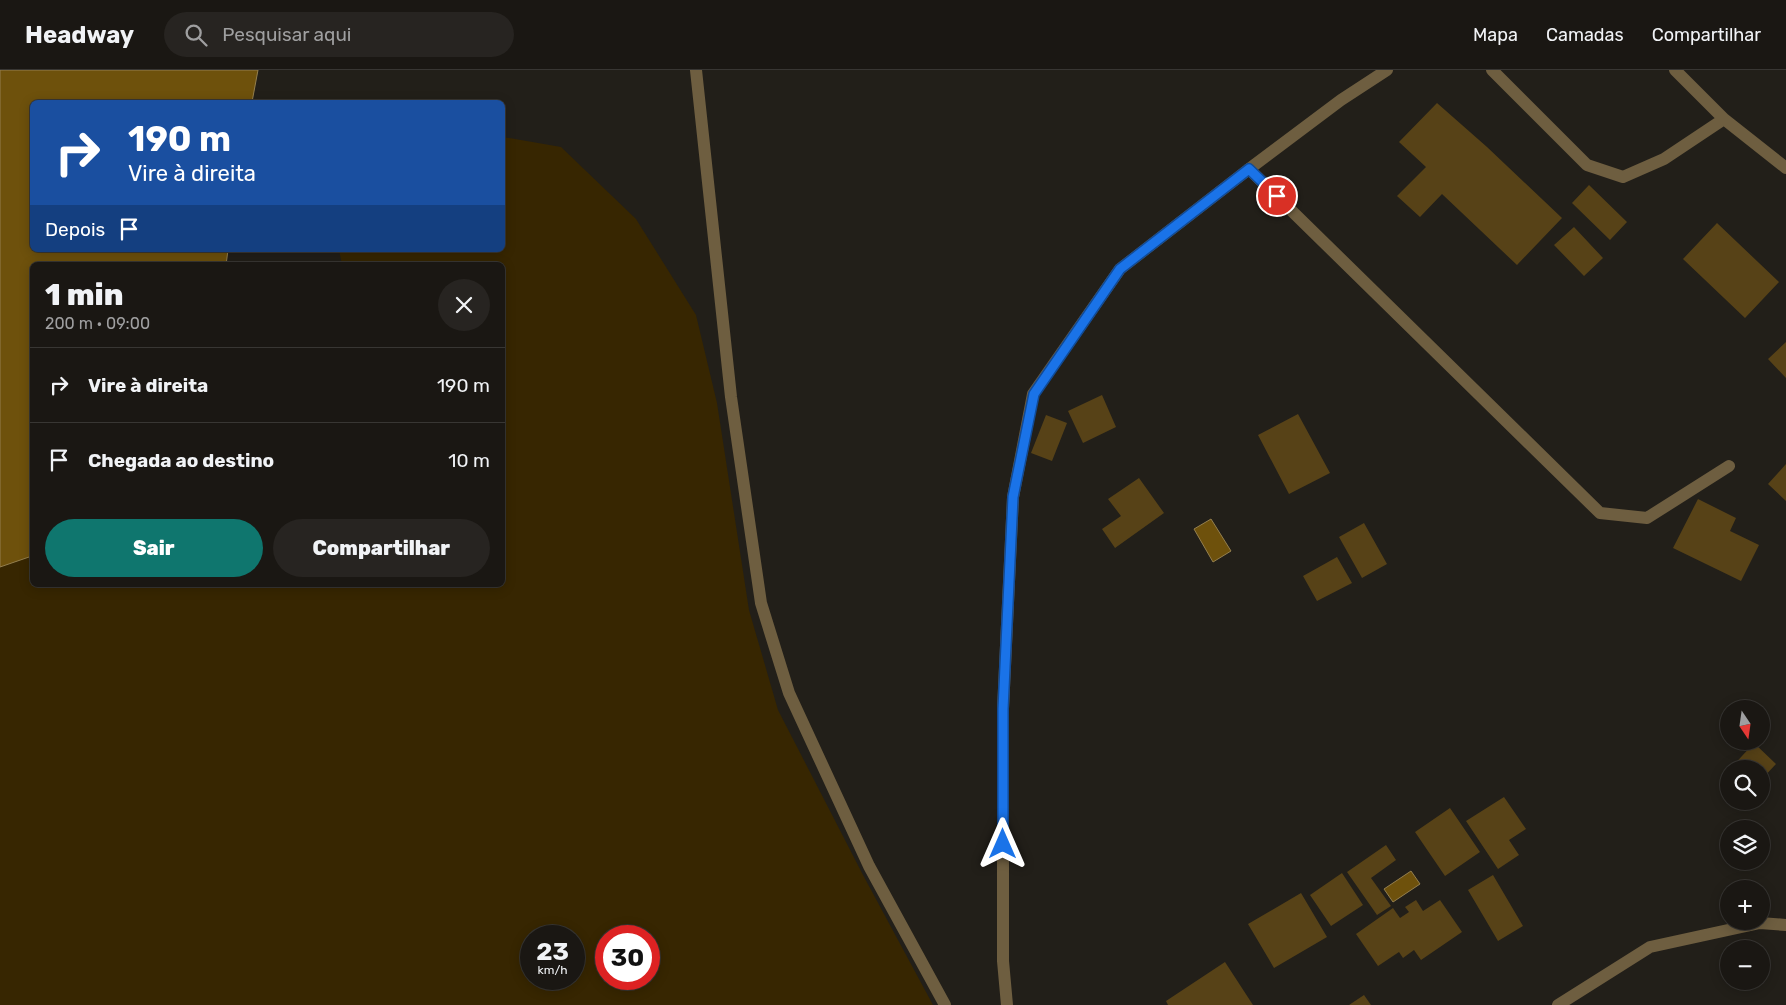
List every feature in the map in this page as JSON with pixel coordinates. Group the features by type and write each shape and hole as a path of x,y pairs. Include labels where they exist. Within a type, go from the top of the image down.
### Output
{"street":[{"path":"696,70 731,397 761,603 789,693 869,866 946,1005"},
{"path":"1007,1005 1003,961 1004,699 1013,497 1034,394 1120,269 1341,100 1387,70"},
{"path":"1492,70 1587,165 1623,177 1664,159 1724,119"},
{"path":"1675,70 1724,119 1786,168"},
{"path":"1249,169 1600,513 1647,518 1729,466"},
{"path":"1558,1005 1650,947 1760,923 1786,925"}],"shaded area":[{"path":"0,70 258,70 252,100 30,100 30,252 228,252 226,262 30,262 30,557 0,567"},
{"path":"505,137 561,147 636,219 696,315 717,403 749,610 778,710 863,875 933,1005 0,1005 0,567 30,557 30,587 505,587 505,262 341,262 339,252 505,252"},
{"path":"1211,519 1231,551 1213,562 1194,529"},
{"path":"1411,871 1420,884 1393,902 1384,889"}],"building":[{"path":"1437,103 1562,218 1517,265 1442,194 1420,217 1397,196 1426,167 1399,142"},
{"path":"1589,185 1627,222 1610,240 1572,203"},
{"path":"1717,223 1779,282 1745,318 1683,259"},
{"path":"1574,227 1603,258 1584,276 1554,245"},
{"path":"1786,342 1786,378 1768,359"},
{"path":"1102,395 1116,427 1083,443 1068,411"},
{"path":"1298,414 1330,473 1289,494 1258,435"},
{"path":"1046,415 1067,423 1052,461 1031,453"},
{"path":"1786,464 1786,501 1768,484"},
{"path":"1139,478 1164,513 1115,548 1102,529 1121,516 1108,499"},
{"path":"1698,499 1736,518 1730,531 1759,545 1741,581 1673,548"},
{"path":"1364,523 1387,564 1362,578 1339,537"},
{"path":"1337,557 1352,583 1317,601 1303,576"},
{"path":"1748,750 1761,750 1776,764 1770,770 1770,760 1738,760"},
{"path":"1504,797 1526,829 1509,840 1519,855 1498,869 1466,821"},
{"path":"1450,808 1480,852 1445,876 1415,832"},
{"path":"1386,845 1396,860 1371,878 1391,906 1377,915 1347,872"},
{"path":"1342,873 1363,905 1331,926 1310,895"},
{"path":"1493,875 1523,926 1498,941 1468,890"},
{"path":"1301,893 1327,937 1274,968 1248,924"},
{"path":"1416,900 1423,911 1440,900 1462,932 1421,960 1414,950 1403,958 1399,952 1378,966 1356,934 1393,908 1400,918 1409,912 1405,907"},
{"path":"1225,962 1253,1005 1168,1005 1166,1001"},
{"path":"1364,995 1371,1005 1349,1005"}],"route":[{"path":"1003,844 1003,709 1013,497 1034,394 1120,269 1249,169 1277,196"}]}
